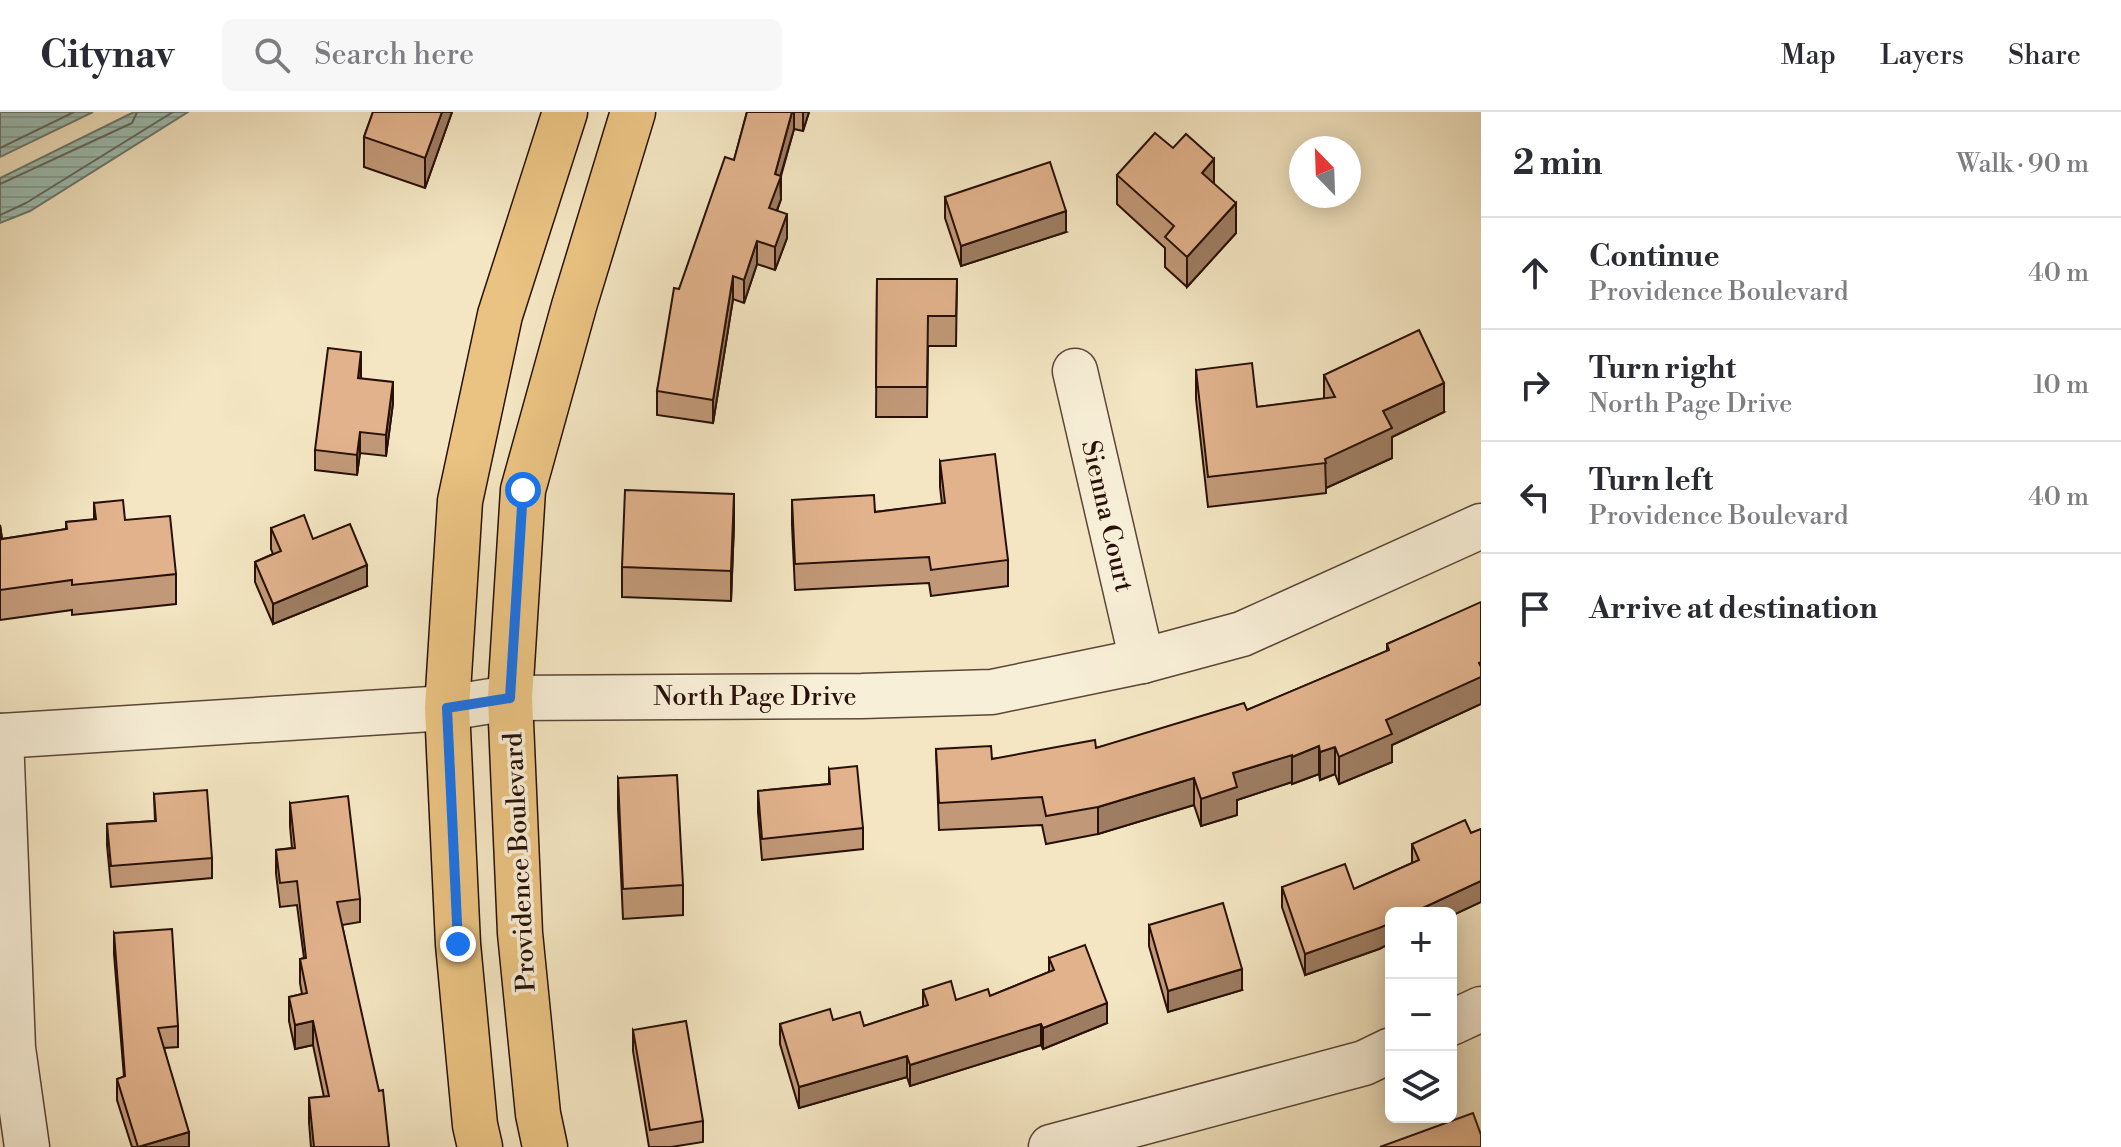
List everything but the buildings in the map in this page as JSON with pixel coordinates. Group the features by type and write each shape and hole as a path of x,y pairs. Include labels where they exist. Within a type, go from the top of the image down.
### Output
{"main road":[{"path":"480,1147 475,1125 458,944 447,708 460,501 500,315 565,112"},
{"name":"Providence Boulevard","path":"545,1147 538,1114 520,933 510,698 523,490 574,306 633,112"}],"street":[{"name":"Sienna Court","path":"1075,371 1142,661"},
{"name":"North Page Drive","path":"1,736 447,708 510,698 992,692 1142,661 1242,634 1481,526"},
{"path":"1,736 13,1048 27,1147"},
{"path":"1457,1020 1481,1009"},
{"path":"1051,1147 1364,1063 1389,1051"}],"water":[{"path":"0,112 93,112 0,157"},
{"path":"134,112 188,112 30,211 0,223 0,178"}],"route":[{"path":"458,944 447,708 510,698 523,490"}]}
